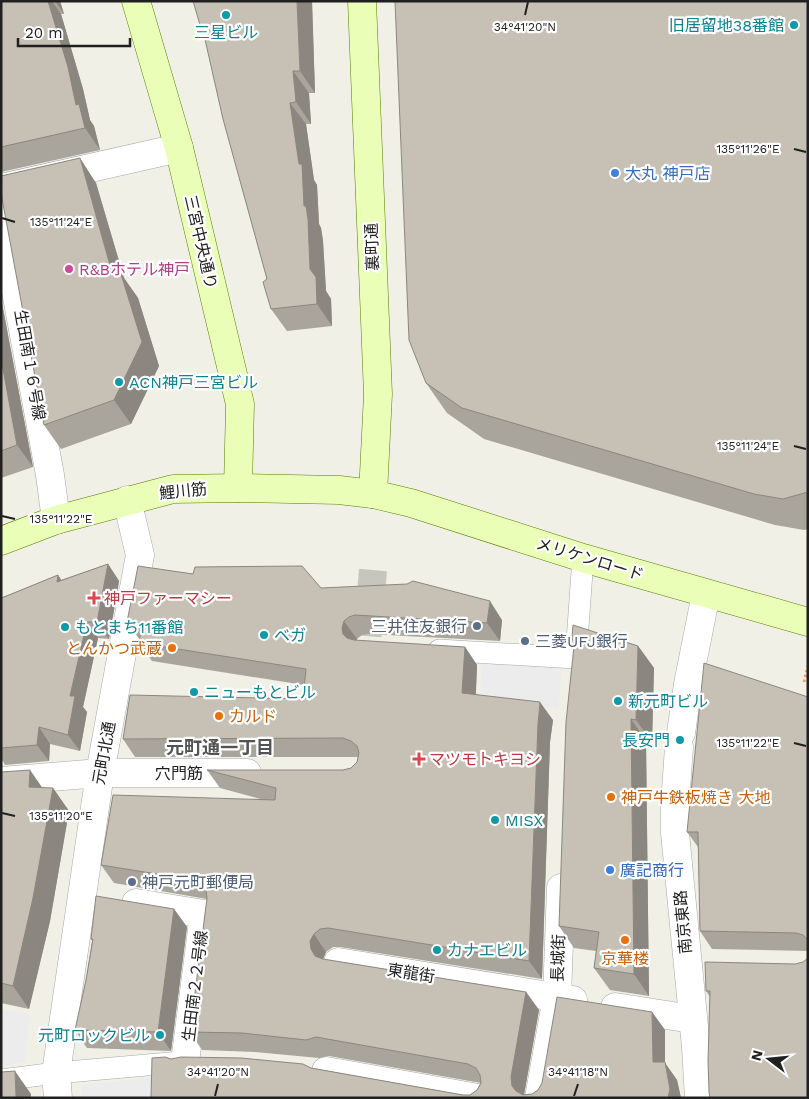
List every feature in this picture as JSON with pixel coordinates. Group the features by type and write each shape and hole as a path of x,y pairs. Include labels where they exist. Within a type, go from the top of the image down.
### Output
{"street":[{"name":"三宮中央通り","path":"136,1 179,148 240,404 238,488"},
{"name":"裏町通","path":"362,1 378,394 373,494"},
{"path":"1,188 179,148"},
{"name":"生田南１６号線","path":"1,212 50,475 56,520"},
{"name":"鯉川筋","path":"1,541 56,520 173,489 339,490 373,494"},
{"name":"メリケンロード","path":"373,494 411,503 583,558 808,622"},
{"name":"元町北通","path":"57,1085 100,773 140,555 127,500"},
{"name":"南京東路","path":"699,1098 696,1047 675,833 675,805 680,740 688,684 706,594"},
{"name":"穴門筋","path":"1,781 100,773 267,772"},
{"name":"長城街","path":"539,1098 556,997 562,860"},
{"name":"生田南２２号線","path":"82,894 204,914 195,1062"},
{"name":"東龍街","path":"338,962 692,1019"},
{"path":"687,964 715,964"},
{"path":"317,1070 478,1098"}],"lane":[{"path":"416,649 574,671 583,558"},
{"path":"1,1080 57,1085 195,1062"}],"path":[{"path":"804,682 808,666"}],"shaded area":[{"path":"483,656 562,662 559,709 479,703"},
{"path":"1,1009 30,1014 25,1062 1,1066"},
{"path":"159,1077 159,1098 82,1098 81,1085"}],"building":[{"path":"1,1 48,1 68,67 76,105 79,104 85,128 1,147"},
{"path":"193,1 297,1 300,71 293,71 296,102 290,103 299,164 302,164 304,206 306,206 308,219 310,269 316,277 317,304 271,309 263,282 267,279 223,119 204,35"},
{"name":"大丸 神戸店","path":"395,1 808,1 808,492 783,499 754,494 462,408 426,383 409,340"},
{"path":"80,158 113,276 121,274 142,342 114,400 44,425 1,193 1,176"},
{"path":"1,358 17,445 1,451"},
{"path":"108,564 97,622 87,622 70,696 75,696 68,735 39,727 37,745 1,748 1,598 58,575 57,582"},
{"path":"138,566 193,574 195,567 302,566 321,588 407,584 413,581 490,601 487,623 355,615 344,621 342,628 343,634 347,638 354,640 465,647 462,693 540,702 529,961 328,928 320,929 314,934 310,941 311,949 315,956 323,959 526,992 511,1077 512,1086 523,1095 532,1094 538,1090 542,1083 557,997 652,1012 653,1062 665,1062 670,1089 668,1098 151,1098 152,1058 165,1057 171,1059 181,1057 241,1058 303,1064 311,1068 463,1095 470,1095 477,1090 481,1083 480,1075 476,1068 468,1064 316,1037 306,1040 242,1033 190,1032 207,898 206,890 194,880 101,865 113,795 275,800 276,788 207,770 343,770 351,768 357,762 359,753 357,746 343,738 123,739 130,695 303,699 306,669 139,643 142,623 127,622"},
{"path":"573,625 638,646 636,720 631,719 634,974 594,968 599,932 559,926 566,722 574,646 572,637"},
{"path":"704,663 808,697 808,940 803,935 796,933 700,931 698,832 687,832"},
{"path":"30,770 29,787 53,788 33,898 13,986 1,983 1,772"},
{"path":"96,896 174,909 158,1032 75,1030 93,939 91,939"},
{"path":"808,958 808,1098 710,1098 708,1061 710,991 706,991 705,962 795,964 803,962"},
{"path":"15,1071 16,1098 1,1098 1,1072"}],"tunnel":[{"path":"364,678 373,570"}],"place":[{"name":"三星ビル","path":"226,15"},
{"name":"旧居留地38番館","path":"794,25"},
{"name":"大丸 神戸店","path":"615,173"},
{"name":"R&Bホテル神戸","path":"69,269"},
{"name":"ACN神戸三宮ビル","path":"119,382"},
{"name":"神戸ファーマシー","path":"94,598"},
{"name":"三井住友銀行","path":"477,626"},
{"name":"もとまち11番館","path":"65,627"},
{"name":"ベガ","path":"264,635"},
{"name":"三菱UFJ銀行","path":"525,641"},
{"name":"とんかつ武蔵","path":"172,648"},
{"name":"ニューもとビル","path":"194,692"},
{"name":"新元町ビル","path":"618,701"},
{"name":"カルド","path":"219,716"},
{"name":"長安門","path":"680,740"},
{"name":"マツモトキヨシ","path":"419,759"},
{"name":"神戸牛鉄板焼き 大地","path":"611,797"},
{"name":"MISX","path":"495,820"},
{"name":"廣記商行","path":"610,870"},
{"name":"神戸元町郵便局","path":"132,882"},
{"name":"京華楼","path":"625,940"},
{"name":"カナエビル","path":"437,950"},
{"name":"元町ロックビル","path":"160,1035"}],"district":[{"name":"元町通一丁目","path":"220,747"}]}
